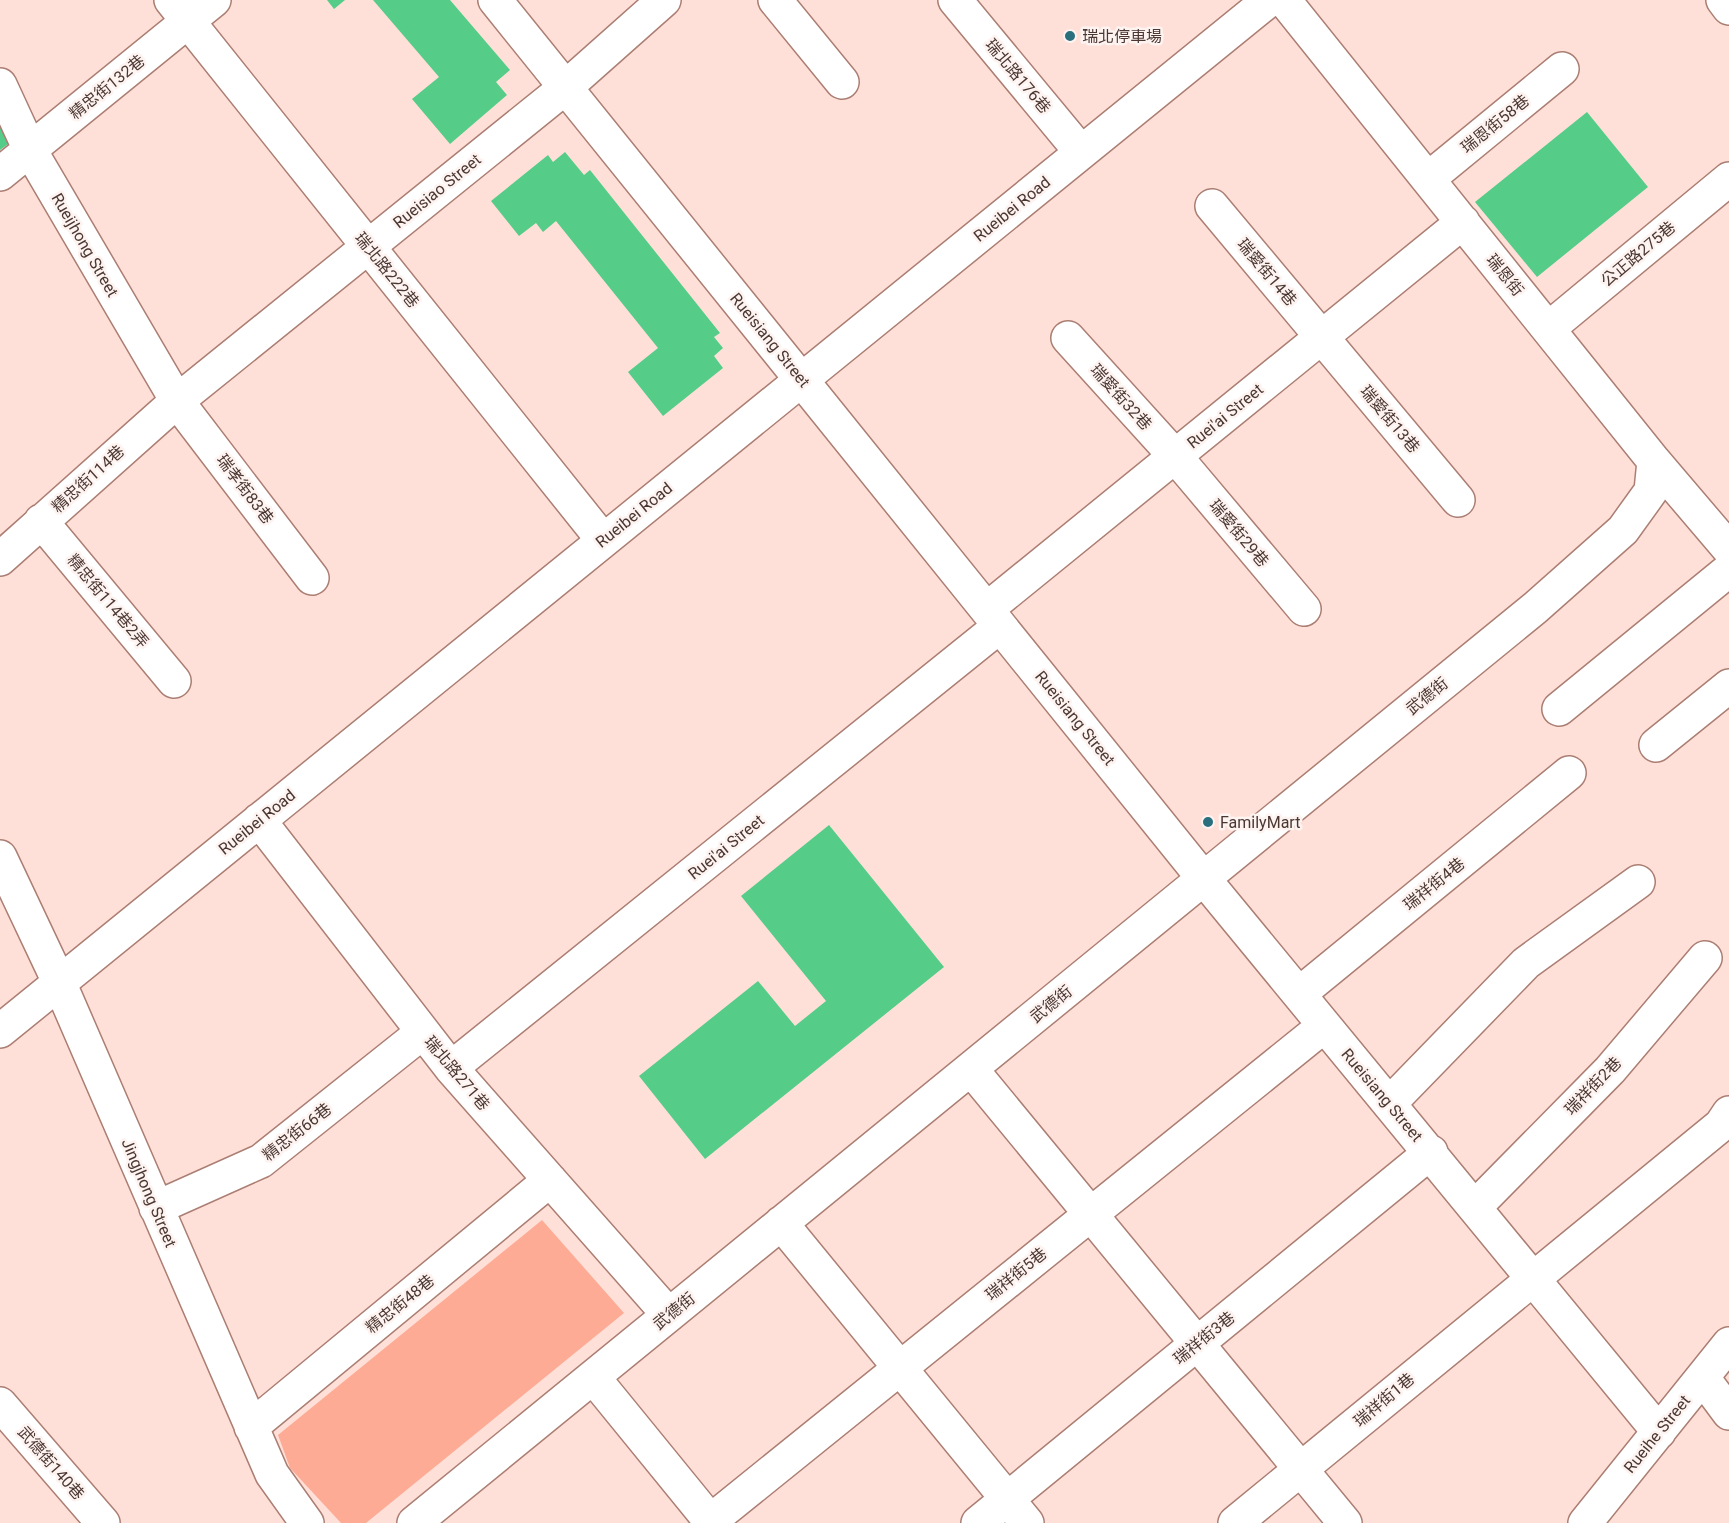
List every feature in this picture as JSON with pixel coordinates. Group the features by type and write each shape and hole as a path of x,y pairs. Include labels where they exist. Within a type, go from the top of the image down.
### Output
{"street":[{"name":"精忠街132巷","path":"0,174 30,150 179,11 214,0"},
{"name":"Rueisiang Street","path":"495,0 1204,879 1431,1152 1659,1432"},
{"name":"Rueisiao Street","path":"177,401 566,87 664,0"},
{"path":"776,0 842,82"},
{"name":"瑞北路176巷","path":"955,0 1081,152"},
{"name":"Rueibei Road","path":"2,1026 1269,0"},
{"name":"瑞恩街","path":"1284,0 1654,460 1729,549"},
{"path":"1723,0 1729,8"},
{"name":"瑞北路222巷","path":"179,11 603,540"},
{"name":"瑞恩街58巷","path":"1428,179 1562,69"},
{"name":"Rueijhong Street","path":"0,85 30,150 177,401"},
{"name":"公正路275巷","path":"1548,329 1729,179"},
{"name":"瑞愛街14巷","path":"1212,206 1322,337"},
{"name":"Ruei'ai Street","path":"451,1068 994,618 1175,456 1463,222"},
{"name":"瑞愛街13巷","path":"1322,337 1458,500"},
{"name":"瑞愛街32巷","path":"1068,338 1175,456"},
{"name":"精忠街114巷","path":"0,559 177,401"},
{"name":"瑞孝街83巷","path":"177,401 312,578"},
{"name":"瑞愛街29巷","path":"1175,456 1304,609"},
{"name":"武德街","path":"414,1523 1535,608 1623,530 1651,491 1654,460"},
{"name":"精忠街114巷2弄","path":"41,521 174,681"},
{"path":"1559,709 1729,570"},
{"path":"1656,745 1729,686"},
{"name":"瑞祥街4巷","path":"1299,994 1569,773"},
{"name":"瑞北路271巷","path":"259,820 451,1068 669,1315"},
{"name":"Jingjhong Street","path":"0,857 59,982 272,1474 307,1523"},
{"path":"1389,1104 1526,963 1638,882"},
{"name":"瑞祥街2巷","path":"1474,1207 1610,1070 1705,958"},
{"name":"瑞祥街5巷","path":"710,1522 1324,1026"},
{"name":"精忠街66巷","path":"156,1208 261,1161 423,1032"},
{"path":"971,1069 1345,1523"},
{"name":"瑞祥街1巷","path":"1235,1523 1721,1125 1729,1113"},
{"name":"瑞祥街3巷","path":"978,1523 1017,1511 1198,1343 1431,1152"},
{"name":"精忠街48巷","path":"251,1427 550,1180"},
{"path":"781,1223 1017,1511"},
{"name":"Rueihe Street","path":"1581,1522 1631,1466 1729,1344"},
{"path":"593,1377 710,1522"},
{"path":"1703,1378 1729,1413"},
{"name":"武德街140巷","path":"0,1404 103,1523"}],"shaded area":[{"path":"542,1220 624,1313 366,1523 341,1523 290,1468 278,1435"}],"building":[{"path":"327,0 345,0 334,9"},
{"path":"373,0 450,0 510,70 496,82 507,95 450,144 412,99 439,77"},
{"path":"1587,112 1648,187 1537,277 1475,202"},
{"path":"0,117 11,142 0,150"},
{"path":"565,152 584,175 590,170 720,333 714,337 723,348 714,356 723,368 663,416 628,372 658,348 556,221 543,232 536,223 519,236 491,201 548,155 553,162"},
{"path":"829,825 944,967 705,1159 639,1076 758,981 795,1026 826,1001 741,896"}],"place":[{"name":"瑞北停車場","path":"1070,36"},
{"name":"FamilyMart","path":"1208,822"}]}
